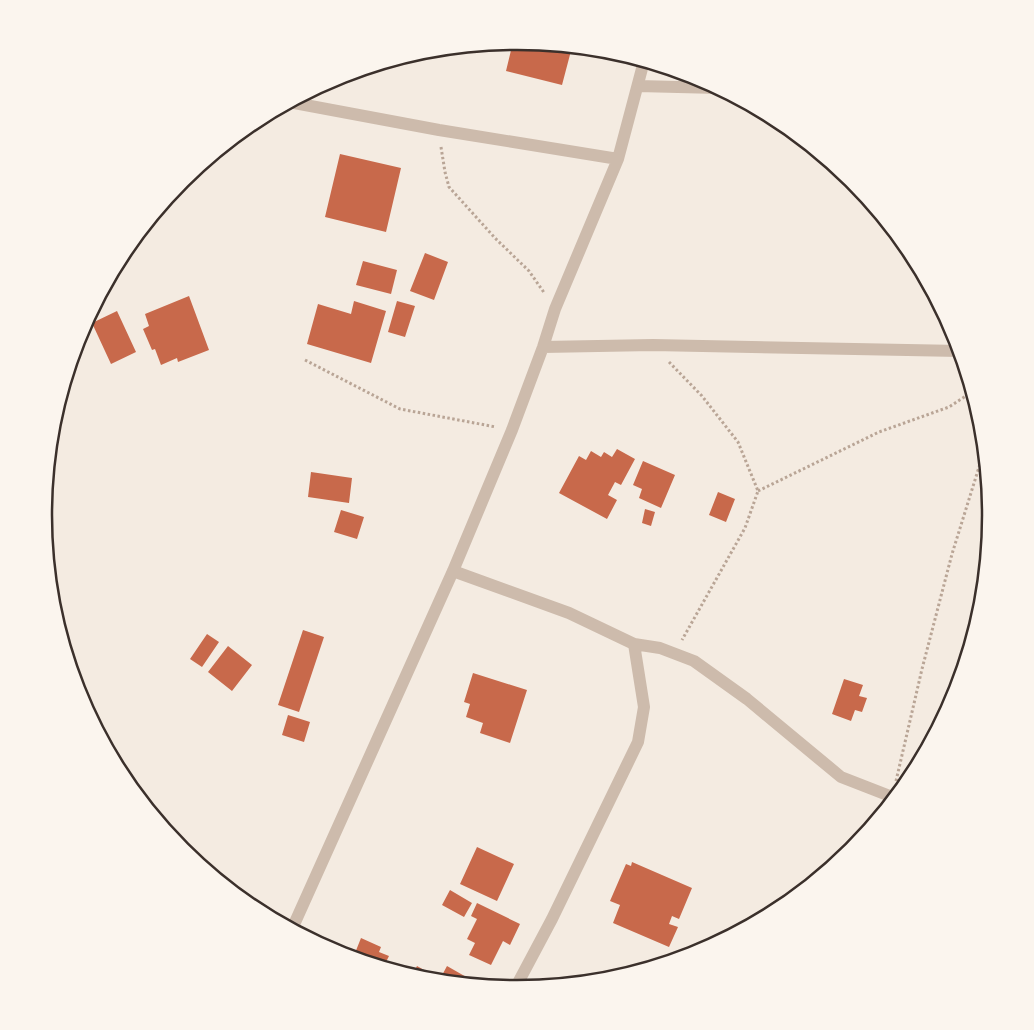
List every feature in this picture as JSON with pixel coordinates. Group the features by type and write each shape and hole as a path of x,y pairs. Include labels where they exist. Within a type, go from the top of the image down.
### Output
{"street":[{"path":"294,923 453,571 512,430 544,347 556,309 618,158 642,68"},
{"path":"638,86 701,88"},
{"path":"300,104 437,130 618,158"},
{"path":"544,347 653,345 952,351"},
{"path":"453,571 569,612 634,644 660,648 694,661 747,699 841,777 888,796"},
{"path":"520,980 638,742 644,707 634,644"}],"path":[{"path":"437,130 444,157 445,172 450,187 495,238 529,271 556,309"},
{"path":"653,345 702,396 738,442 758,491 745,528 675,654"},
{"path":"305,360 400,409 512,430"},
{"path":"758,491 879,432 949,407 966,396"},
{"path":"897,782 922,668 952,554 979,466"}],"building":[{"path":"511,50 570,53 562,85 506,71"},
{"path":"340,154 401,168 386,232 325,217"},
{"path":"425,253 448,262 434,300 410,291"},
{"path":"363,261 397,270 391,294 356,285"},
{"path":"189,296 209,350 178,362 177,358 161,365 155,349 152,350 143,329 149,326 145,314"},
{"path":"354,301 386,311 371,363 307,344 318,304 351,314"},
{"path":"397,301 415,306 405,337 388,332"},
{"path":"117,311 136,352 111,364 93,325 94,322"},
{"path":"617,449 635,459 621,485 615,482 608,495 617,500 607,519 559,493 579,456 586,460 591,451 601,457 604,452 612,457"},
{"path":"643,461 675,475 661,508 639,498 642,489 633,485"},
{"path":"311,472 352,478 349,503 308,497"},
{"path":"718,492 735,499 726,522 709,515"},
{"path":"645,509 655,512 651,526 642,523"},
{"path":"341,510 364,517 357,539 334,532"},
{"path":"303,630 324,637 299,712 278,705"},
{"path":"207,634 219,642 202,667 190,659"},
{"path":"228,646 252,665 232,691 208,672"},
{"path":"473,673 527,690 510,743 480,733 483,723 466,717 470,704 464,702"},
{"path":"844,679 863,685 859,696 867,698 862,712 855,710 851,721 832,714"},
{"path":"288,715 310,722 304,742 282,735"},
{"path":"477,847 514,864 497,901 460,884"},
{"path":"632,862 692,888 679,919 672,916 669,924 678,927 669,947 613,923 620,905 610,901 626,864 631,866"},
{"path":"450,890 472,903 464,917 442,905"},
{"path":"477,903 520,924 510,945 503,941 491,965 469,955 475,943 467,939 477,919 471,916"},
{"path":"361,938 381,947 379,952 389,956 387,961 356,951"},
{"path":"447,966 466,977 443,974"}]}
